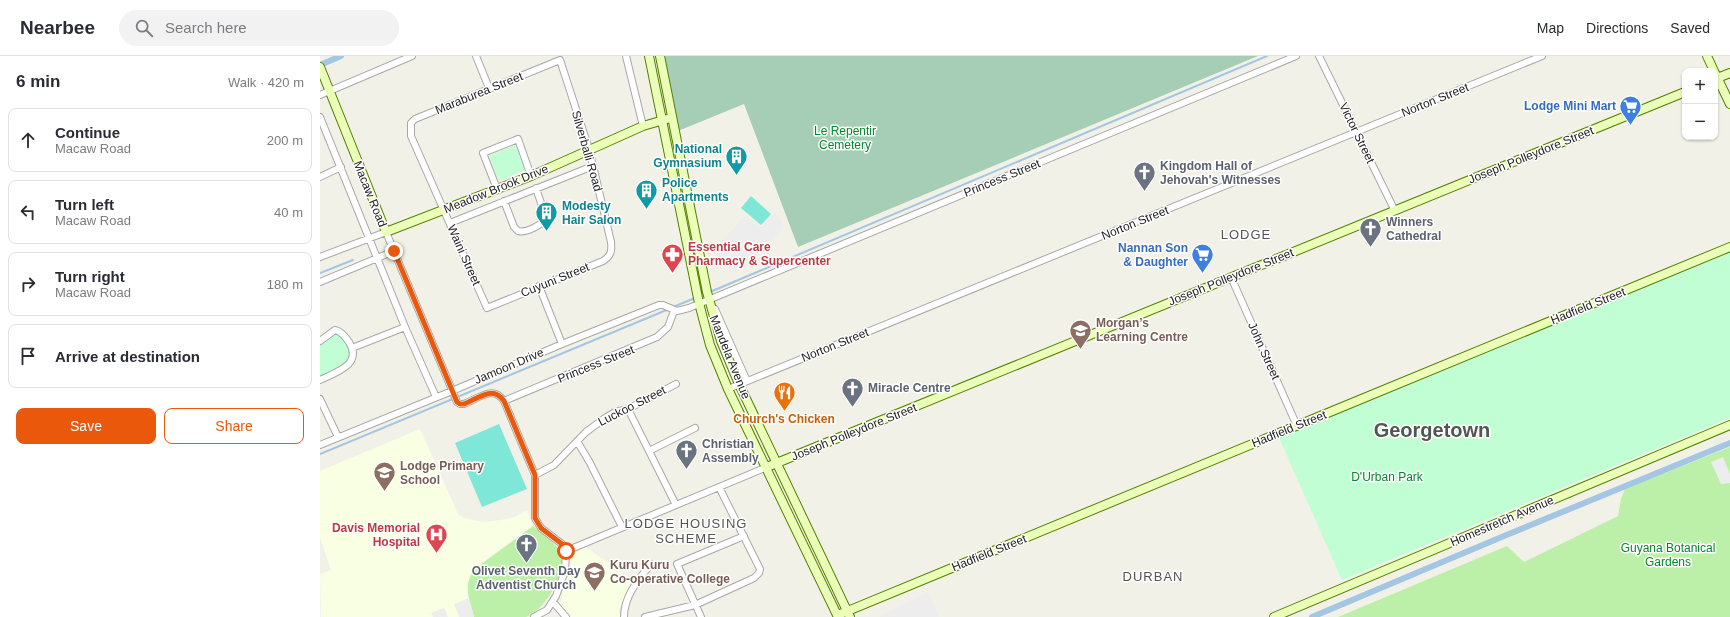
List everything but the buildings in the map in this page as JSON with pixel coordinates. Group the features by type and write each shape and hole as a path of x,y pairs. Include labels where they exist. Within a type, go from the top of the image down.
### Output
{"street":[{"path":"320,95 412,56"},
{"path":"476,56 489,88"},
{"path":"626,56 643,126"},
{"name":"Mandela Avenue","path":"649,56 698,299 710,345 728,388 837,616"},
{"name":"Mandela Avenue","path":"660,56 708,296 721,341 743,382 778,463 849,614"},
{"name":"Princess Street","path":"698,299 1296,56"},
{"name":"Victor Street","path":"1319,56 1395,211"},
{"name":"Norton Street","path":"728,388 1542,56"},
{"path":"1707,56 1712,68"},
{"name":"Maraburea Street","path":"412,136 411,123 415,119 560,60"},
{"name":"Silverballi Road","path":"560,60 589,149 611,242"},
{"name":"Macaw Road","path":"321,70 386,232 457,402 464,404 493,392 500,395 504,401"},
{"path":"1718,75 1730,73"},
{"path":"1718,82 1730,104"},
{"name":"Joseph Polleydore Street","path":"767,467 1682,93"},
{"path":"320,117 405,327 436,397"},
{"name":"Meadow Brook Drive","path":"320,257 531,176 643,126 671,117"},
{"name":"Waini Street","path":"412,136 487,308"},
{"path":"497,189 483,153 511,142 518,140 531,176"},
{"path":"450,223 593,166"},
{"path":"320,177 341,167"},
{"path":"504,201 516,229 520,232 530,228 542,223 545,219 536,188"},
{"name":"Cuyuni Street","path":"487,308 608,258 611,252 611,242"},
{"name":"Hadfield Street","path":"837,616 849,614 1297,426 1730,247"},
{"path":"320,282 394,251"},
{"name":"John Street","path":"1231,277 1297,426"},
{"path":"539,286 562,344"},
{"path":"674,310 681,310 698,299"},
{"name":"Jamoon Drive","path":"320,444 436,397 453,393 562,344 659,305 663,305 674,310"},
{"name":"Princess Street","path":"504,401 657,338 665,332 674,310"},
{"path":"352,348 405,327"},
{"path":"320,341 334,330 339,331 345,336 352,348 351,362 347,366 320,380"},
{"name":"Luckoo Street","path":"535,475 554,465 586,432 614,412 628,409 676,384"},
{"path":"320,399 338,437"},
{"path":"504,401 535,475 535,518 541,528 562,544 566,551 565,570 553,602 547,610 534,617"},
{"path":"628,409 676,505"},
{"name":"Homestretch Avenue","path":"1274,617 1730,425"},
{"path":"649,451 695,428"},
{"path":"577,441 590,463 622,527"},
{"path":"566,551 767,467"},
{"path":"645,617 695,605 758,575 760,569 719,487"},
{"path":"701,617 677,564 744,536"},
{"path":"624,617 624,608 628,596 636,582 651,564"},
{"path":"553,602 566,617"}],"shaded area":[{"path":"751,196 771,214 761,225 741,208"},
{"path":"775,213 782,220 783,228 753,261 748,256 734,272 712,252 745,216 760,229"},
{"path":"499,424 527,489 482,507 455,443"},
{"path":"420,429 458,514 464,518 482,522 515,517 527,510 533,526 476,567 467,584 474,617 321,617 320,574 331,570 320,537 320,471"},
{"path":"1723,436 1726,444 1715,449 1712,441"},
{"path":"1723,457 1730,474 1730,483 1721,484 1711,462"},
{"name":"Kuru Kuru Co-operative College","path":"586,547 632,580 619,610 620,617 570,617 560,604 574,554"},
{"path":"928,592 939,617 880,617 880,616"},
{"path":"469,598 474,617 459,617 454,604"},
{"path":"444,608 448,617 433,617 431,613"}],"green space":[{"name":"Le Repentir Cemetery","path":"1258,56 798,247 744,104 678,131 663,57"},
{"path":"515,145 525,170 499,181 489,156"},
{"name":"D'Urban Park","path":"1730,252 1730,418 1342,580 1279,438"},
{"path":"338,333 348,346 348,363 320,377 320,343 331,335"},
{"name":"Guyana Botanical Gardens","path":"1730,447 1730,617 1338,617 1507,546 1524,562 1618,516 1621,499 1625,489"},
{"path":"533,526 553,542 561,554 561,571 547,599 533,613 526,617 474,617 468,591 469,580 472,574 476,568"}],"waterway":[{"path":"320,65 341,56"},
{"path":"710,292 1267,56"},
{"path":"320,273 353,260"},
{"path":"673,307 695,298"},
{"path":"320,454 669,309"},
{"path":"1312,617 1730,443"}],"place":[{"name":"Lodge Mini Mart","path":"1631,126"},
{"name":"National Gymnasium","path":"737,176"},
{"name":"Kingdom Hall of Jehovah's Witnesses","path":"1144,192"},
{"name":"Police Apartments","path":"646,210"},
{"name":"Modesty Hair Salon","path":"547,232"},
{"name":"Winners Cathedral","path":"1370,248"},
{"name":"Essential Care Pharmacy & Supercenter","path":"672,274"},
{"name":"Nannan Son & Daughter","path":"1203,274"},
{"name":"Morgan’s Learning Centre","path":"1080,350"},
{"name":"Miracle Centre","path":"852,408"},
{"name":"Church's Chicken","path":"784,412"},
{"name":"Christian Assembly","path":"687,470"},
{"name":"Lodge Primary School","path":"384,492"},
{"name":"Davis Memorial Hospital","path":"436,554"},
{"name":"Olivet Seventh Day Adventist Church","path":"526,564"},
{"name":"Kuru Kuru Co-operative College","path":"595,592"}],"district":[{"name":"LODGE","path":"1246,234"},
{"name":"Georgetown","path":"1432,430"},
{"name":"LODGE HOUSING SCHEME","path":"686,530"},
{"name":"DURBAN","path":"1153,576"}],"route":[{"path":"394,251 457,402 464,404 493,392 500,395 504,401 535,475 535,518 541,528 562,544 566,551"}]}
